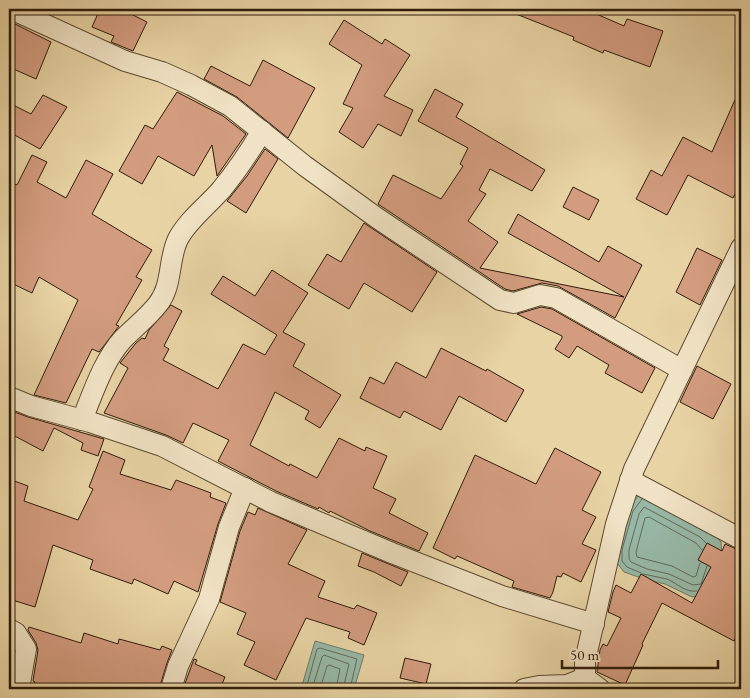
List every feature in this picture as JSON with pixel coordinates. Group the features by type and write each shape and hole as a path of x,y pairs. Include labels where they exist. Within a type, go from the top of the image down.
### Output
{"street":[{"path":"11,9 125,61 162,72 230,106 305,166 377,218 500,300 514,303 540,295 556,298 682,370"},
{"path":"82,420 100,376 111,356 123,340 160,303 168,286 178,240 189,224 221,190 262,131"},
{"path":"524,689 539,686 587,686 585,661 616,524 630,480 643,447 741,248"},
{"path":"9,397 31,406 82,420 162,446 305,517 392,553 502,596 594,624"},
{"path":"630,480 741,539"},
{"path":"171,689 178,666 209,599 229,526 245,488"},
{"path":"9,629 16,633 26,649 19,689"}],"water":[{"path":"641,492 707,528 721,542 722,556 708,595 692,597 665,584 624,572 617,563 628,509"},
{"path":"315,641 364,655 354,689 301,689"}],"building":[{"path":"100,9 121,9 147,22 133,51 111,42 114,36 92,27"},
{"path":"506,9 585,9 624,26 627,19 663,31 650,67 604,50 603,53 573,40 574,37"},
{"path":"344,20 382,44 385,39 410,55 384,96 413,110 401,136 378,124 363,148 339,132 353,108 343,104 362,65 329,44"},
{"path":"9,21 51,42 36,79 9,67"},
{"path":"263,60 315,88 288,138 237,97 204,79 211,66 250,86"},
{"path":"741,86 741,183 733,198 688,175 667,215 636,199 651,170 662,176 683,137 712,152"},
{"path":"435,89 463,104 456,117 545,170 532,191 490,169 479,190 486,194 468,221 498,242 480,268 624,297 508,233 518,214 599,262 608,246 642,265 615,318 558,286 542,283 513,291 505,289 378,204 393,175 441,199 463,166 460,164 468,148 418,121"},
{"path":"177,92 223,116 246,134 217,176 212,145 194,176 158,156 142,184 119,171 145,125 153,129"},
{"path":"43,95 67,107 40,149 9,132 9,103 31,114"},
{"path":"265,149 278,159 246,213 227,201"},
{"path":"32,155 47,162 37,182 66,198 86,160 113,174 92,214 152,250 136,277 142,280 116,325 119,326 99,352 92,349 66,403 34,395 78,300 39,277 32,293 9,282 9,182 17,185"},
{"path":"573,187 599,200 589,220 563,207"},
{"path":"364,223 437,272 412,312 364,283 349,309 308,285 327,254 341,262"},
{"path":"697,248 722,260 700,305 676,292"},
{"path":"272,270 308,293 283,332 305,344 293,366 341,395 320,428 305,419 309,411 275,392 250,445 289,466 290,464 317,478 339,438 365,451 366,447 387,456 373,488 396,499 389,513 428,533 419,551 370,531 330,511 329,513 319,507 318,509 276,491 218,461 229,440 193,423 183,443 104,413 128,368 120,363 136,343 142,338 145,339 149,330 171,305 182,311 164,346 169,349 163,360 218,389 243,344 265,355 277,335 211,294 223,276 255,296"},
{"path":"541,307 552,309 655,368 642,393 605,373 609,365 577,346 569,358 555,349 562,336 517,314"},
{"path":"441,348 486,371 487,369 524,390 506,422 459,396 441,430 404,411 400,418 360,398 370,377 384,384 396,362 426,378"},
{"path":"697,366 731,384 713,419 680,402"},
{"path":"9,410 104,439 98,456 81,450 83,443 54,428 43,451 9,433"},
{"path":"555,448 601,472 582,510 596,517 582,544 596,550 581,582 563,573 561,577 557,576 550,598 512,587 514,581 457,556 455,559 433,548 475,455 536,484"},
{"path":"103,451 125,460 120,474 171,490 176,480 211,493 210,497 226,503 198,592 174,581 168,594 134,579 132,584 90,569 93,560 53,545 35,607 9,599 9,479 28,486 24,501 78,520 93,489 89,487"},
{"path":"258,508 307,530 288,564 325,581 318,597 354,609 357,605 377,613 364,645 348,638 350,632 306,618 276,680 244,665 255,642 237,634 246,613 220,602 240,531 248,512 255,515"},
{"path":"707,543 722,551 725,544 741,551 741,627 734,641 662,603 625,685 597,672 600,650 603,644 607,646 621,618 608,612 616,585 631,593 641,574 692,603 711,567 698,560"},
{"path":"362,553 408,572 401,586 358,566"},
{"path":"29,627 81,643 84,633 118,644 119,639 160,650 162,646 172,650 159,689 32,689 35,682 33,681 38,650 28,630"},
{"path":"405,658 431,664 426,684 400,678"},
{"path":"194,659 197,660 195,664 225,677 220,689 183,689"}]}
